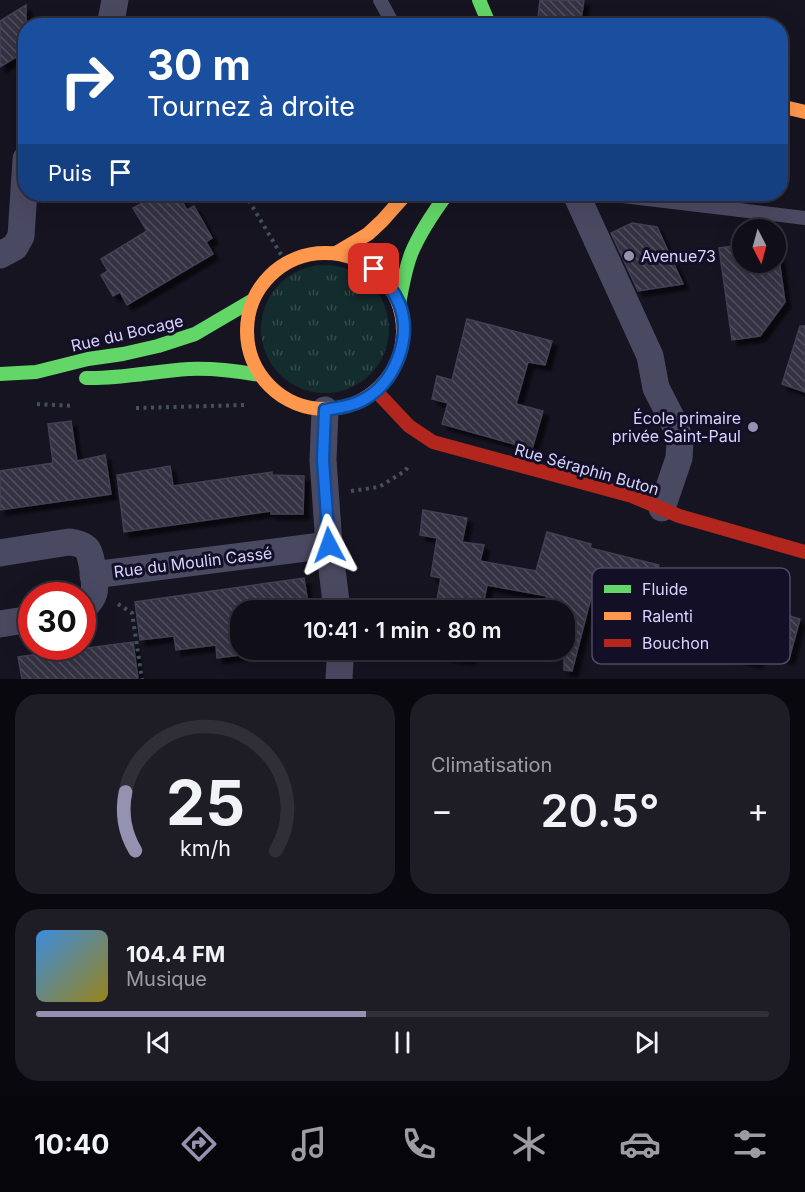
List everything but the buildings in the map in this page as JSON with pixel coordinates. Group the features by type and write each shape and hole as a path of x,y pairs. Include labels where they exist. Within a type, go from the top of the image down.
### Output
{"main road":[{"path":"479,0 487,18"},
{"path":"788,108 805,112"},
{"path":"788,119 805,121"},
{"path":"336,253 368,234 400,201"},
{"path":"399,304 411,253 442,201"},
{"path":"336,253 356,258 374,269 389,285 399,304 404,327 401,351 392,373 376,391 361,401 325,410 306,407 288,400 272,389 260,375 251,357 246,338 247,318 261,285 272,273 302,256 336,253"},
{"name":"Rue du Bocage","path":"36,372 87,359 158,346 195,334 253,300"},
{"name":"Rue du Bocage","path":"0,374 36,372 89,378 203,369 260,375"},
{"name":"Rue Séraphin Buton","path":"376,391 414,431 432,442 632,496 679,516 805,552"}],"street":[{"path":"112,18 115,0"},
{"path":"0,255 15,247 21,236 23,201"},
{"path":"579,201 650,356 656,388 675,425 680,442 680,458 662,508"},
{"path":"325,410 323,460 335,600"},
{"name":"Rue du Moulin Cassé","path":"0,553 69,542 78,544 91,556 90,582"},
{"name":"Rue du Moulin Cassé","path":"96,590 329,545"},
{"path":"0,624 18,621"},
{"path":"339,679 340,660"}],"lane":[{"path":"380,0 390,18"},
{"path":"664,201 805,218"}],"path":[{"path":"249,201 286,263"},
{"path":"347,491 379,487 405,471 415,457"},
{"path":"96,594 132,613 142,679"}],"green space":[{"path":"325,265 349,270 370,284 384,305 389,329 384,353 370,374 349,388 325,393 301,388 280,374 266,353 261,329 266,305 280,284 301,270"}],"traffic: fast":[{"path":"479,0 487,18"},
{"path":"399,304 411,254 418,238 442,201"},
{"path":"0,374 36,372 88,359 158,346 195,334 253,300"},
{"path":"86,378 198,369 260,375"}],"traffic: slow":[{"path":"788,108 805,112"},
{"path":"336,253 368,234 400,201"},
{"path":"325,253 340,254 355,259 369,266 380,276 390,287 397,301 402,316 403,331 402,346 397,361 390,375 380,386 369,396 355,403 340,408 325,409 310,408 295,403 281,396 270,386 260,375 253,361 248,346 247,331 248,316 253,301 260,287 270,276 281,266 295,259 310,254 325,253"}],"traffic: jam":[{"path":"376,391 409,426 433,442 632,496 679,516 805,552"}],"place":[{"name":"Avenue73","path":"629,256"},
{"name":"École primaire privée Saint-Paul","path":"753,427"}],"route":[{"path":"329,545 323,460 325,410 361,401 376,391 392,373 401,351 404,327 399,304 389,285 374,269"}]}
